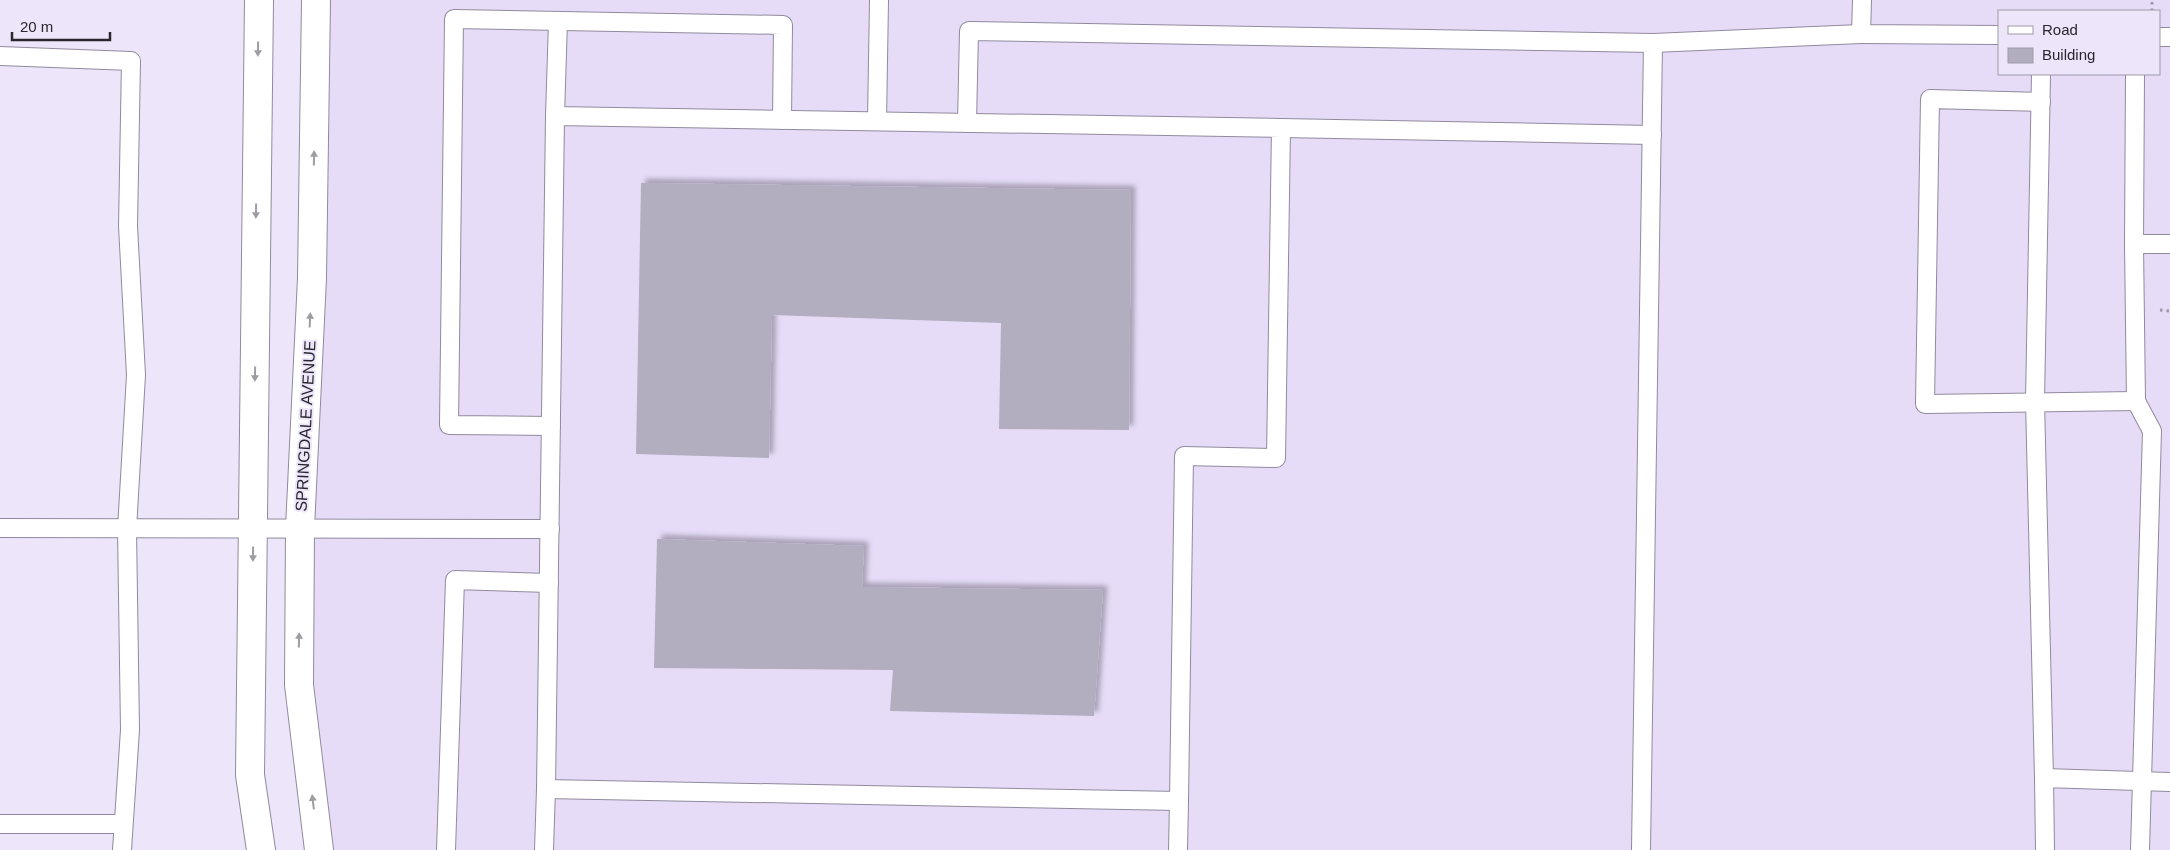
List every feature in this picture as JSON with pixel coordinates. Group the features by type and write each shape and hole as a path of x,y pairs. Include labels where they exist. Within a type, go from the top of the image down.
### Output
{"street":[{"path":"259,0 250,775 261,850"},
{"name":"SPRINGDALE AVENUE","path":"316,0 312,278 300,528 299,685 319,850"}],"lane":[{"path":"876,121 879,0"},
{"path":"1861,34 1862,0"},
{"path":"551,426 448,425 454,19 783,25 782,120"},
{"path":"544,850 558,21"},
{"path":"967,123 969,30 1653,43 1861,34 1998,35"},
{"path":"1641,850 1653,43"},
{"path":"0,56 131,61 128,226 136,375 127,529 130,730 122,850"},
{"path":"2041,75 2035,401 2045,850"},
{"path":"2135,75 2134,244 2136,401 2152,431 2140,782 2140,850"},
{"path":"2041,102 1930,99 1925,404 2136,401"},
{"path":"555,116 1652,135"},
{"path":"1178,850 1184,456 1276,458 1281,128"},
{"path":"2134,244 2170,244"},
{"path":"0,528 127,529 253,526 300,528 550,529"},
{"path":"446,850 455,580 549,583"},
{"path":"2044,778 2170,782"},
{"path":"546,789 1179,801"},
{"path":"0,824 123,824"}],"shaded area":[{"path":"310,0 2170,0 2170,850 313,850"}],"building":[{"path":"641,183 1131,190 1129,430 999,429 1001,323 772,315 769,458 636,454"},
{"path":"657,539 864,546 862,587 1103,590 1094,716 890,711 893,670 654,668"}]}
